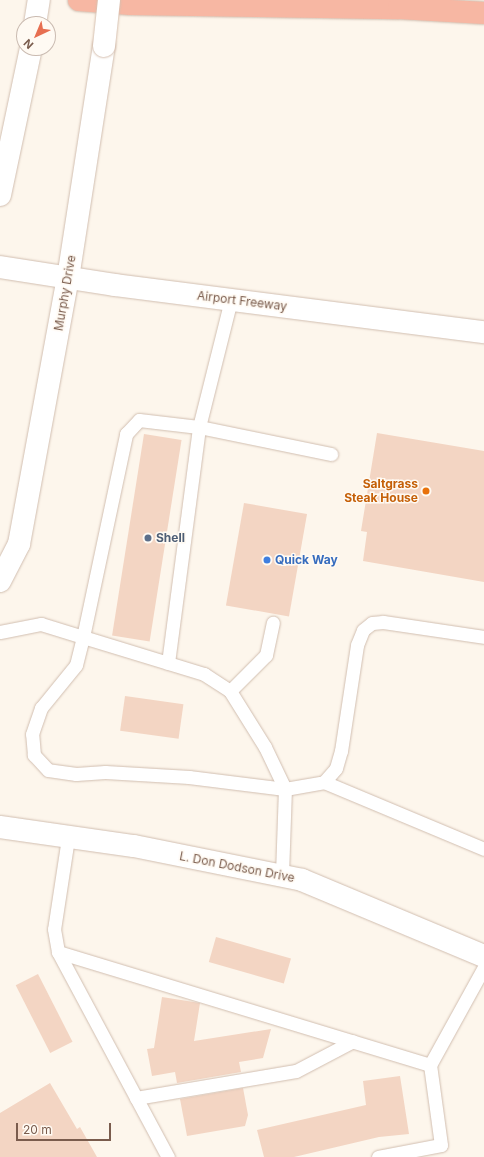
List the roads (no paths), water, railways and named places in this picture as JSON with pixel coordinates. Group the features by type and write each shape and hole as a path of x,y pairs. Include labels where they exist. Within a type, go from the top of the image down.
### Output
{"highway":[{"path":"79,0 131,4 399,8 484,13"}],"main road":[{"path":"36,16 39,0"},
{"name":"Murphy Drive","path":"0,581 19,544 68,278 104,46 109,0"},
{"path":"0,195 29,56"},
{"name":"Airport Freeway","path":"0,267 68,278 231,300 484,332"},
{"name":"L. Don Dodson Drive","path":"0,827 68,838 134,846 282,874 302,880 484,956"}],"lane":[{"path":"168,663 200,427 231,300"},
{"path":"331,454 200,427 139,420 126,434 76,665 41,708 32,734 34,755 48,770 76,774 105,772 189,777 285,789 324,782 484,850"},
{"path":"324,782 336,768 341,751 357,645 363,630 372,623 383,622 484,637"},
{"path":"230,691 266,655 273,623"},
{"path":"0,632 41,624 204,674 230,691 265,747 285,789 282,874"},
{"path":"68,838 54,929 58,952 168,1157"},
{"path":"58,952 430,1065"},
{"path":"378,1157 442,1151 430,1065 484,967"},
{"path":"136,1098 296,1070 354,1041"}],"place":[{"name":"Saltgrass Steak House","path":"426,491"},
{"name":"Shell","path":"148,538"},
{"name":"Quick Way","path":"267,560"}]}
